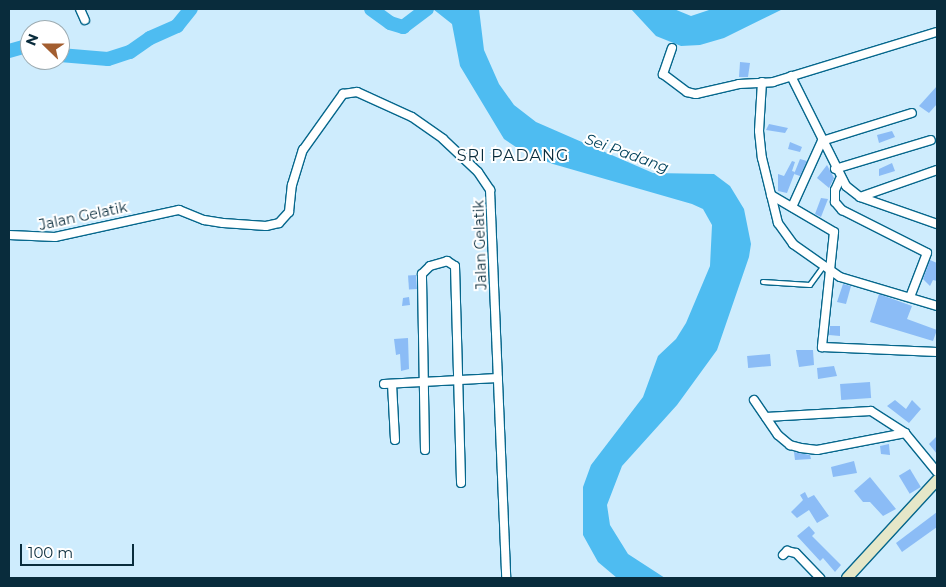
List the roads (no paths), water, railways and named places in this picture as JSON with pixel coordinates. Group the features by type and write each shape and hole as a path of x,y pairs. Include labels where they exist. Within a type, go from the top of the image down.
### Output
{"main road":[{"path":"848,578 937,480"}],"street":[{"path":"80,9 85,20"},
{"path":"672,48 663,74 692,93 791,76 937,32"},
{"path":"791,76 840,179 860,197 937,224"},
{"path":"762,82 759,131 771,195 781,228 793,244 830,272 937,306"},
{"name":"Jalan Gelatik","path":"9,235 55,237 173,210 223,223 266,226 279,223 289,212 296,170 309,138 334,102 347,91 357,92 412,117 443,139 487,183 492,214 506,578"},
{"path":"792,207 822,141 912,113"},
{"path":"835,169 931,140"},
{"path":"860,197 937,170"},
{"path":"840,179 835,190 835,202 842,210 927,253 910,297"},
{"path":"771,195 834,232 819,344 822,347 937,352"},
{"path":"425,450 422,274 430,266 447,261 456,266 457,380 461,483"},
{"path":"384,384 498,378"},
{"path":"392,384 395,440"},
{"path":"754,400 778,435 790,445 816,450 905,433"},
{"path":"766,417 871,411 905,433 937,472"},
{"path":"782,555 787,551 796,553 820,578"}],"lane":[{"path":"763,282 810,285 823,267"}],"water":[{"path":"433,9 479,9 484,50 499,84 514,105 536,122 653,173 714,174 730,186 744,209 751,244 749,257 717,350 677,405 622,466 607,505 610,525 628,554 665,578 617,578 598,562 583,535 583,487 591,465 643,397 658,356 676,339 686,323 710,266 712,225 703,209 692,204 553,164 525,153 504,139 460,66 452,24"},
{"path":"631,9 674,9 691,16 712,9 783,9 724,38 700,45 681,46 656,36"}],"waterway":[{"path":"70,56 108,59 130,52 150,38 177,26 191,9"},
{"path":"371,9 390,23 403,27 427,9"},
{"path":"9,51 20,48"}],"district":[{"name":"SRI PADANG","path":"513,156"}],"water label":[{"name":"Sei Padang","path":"627,153"}]}
